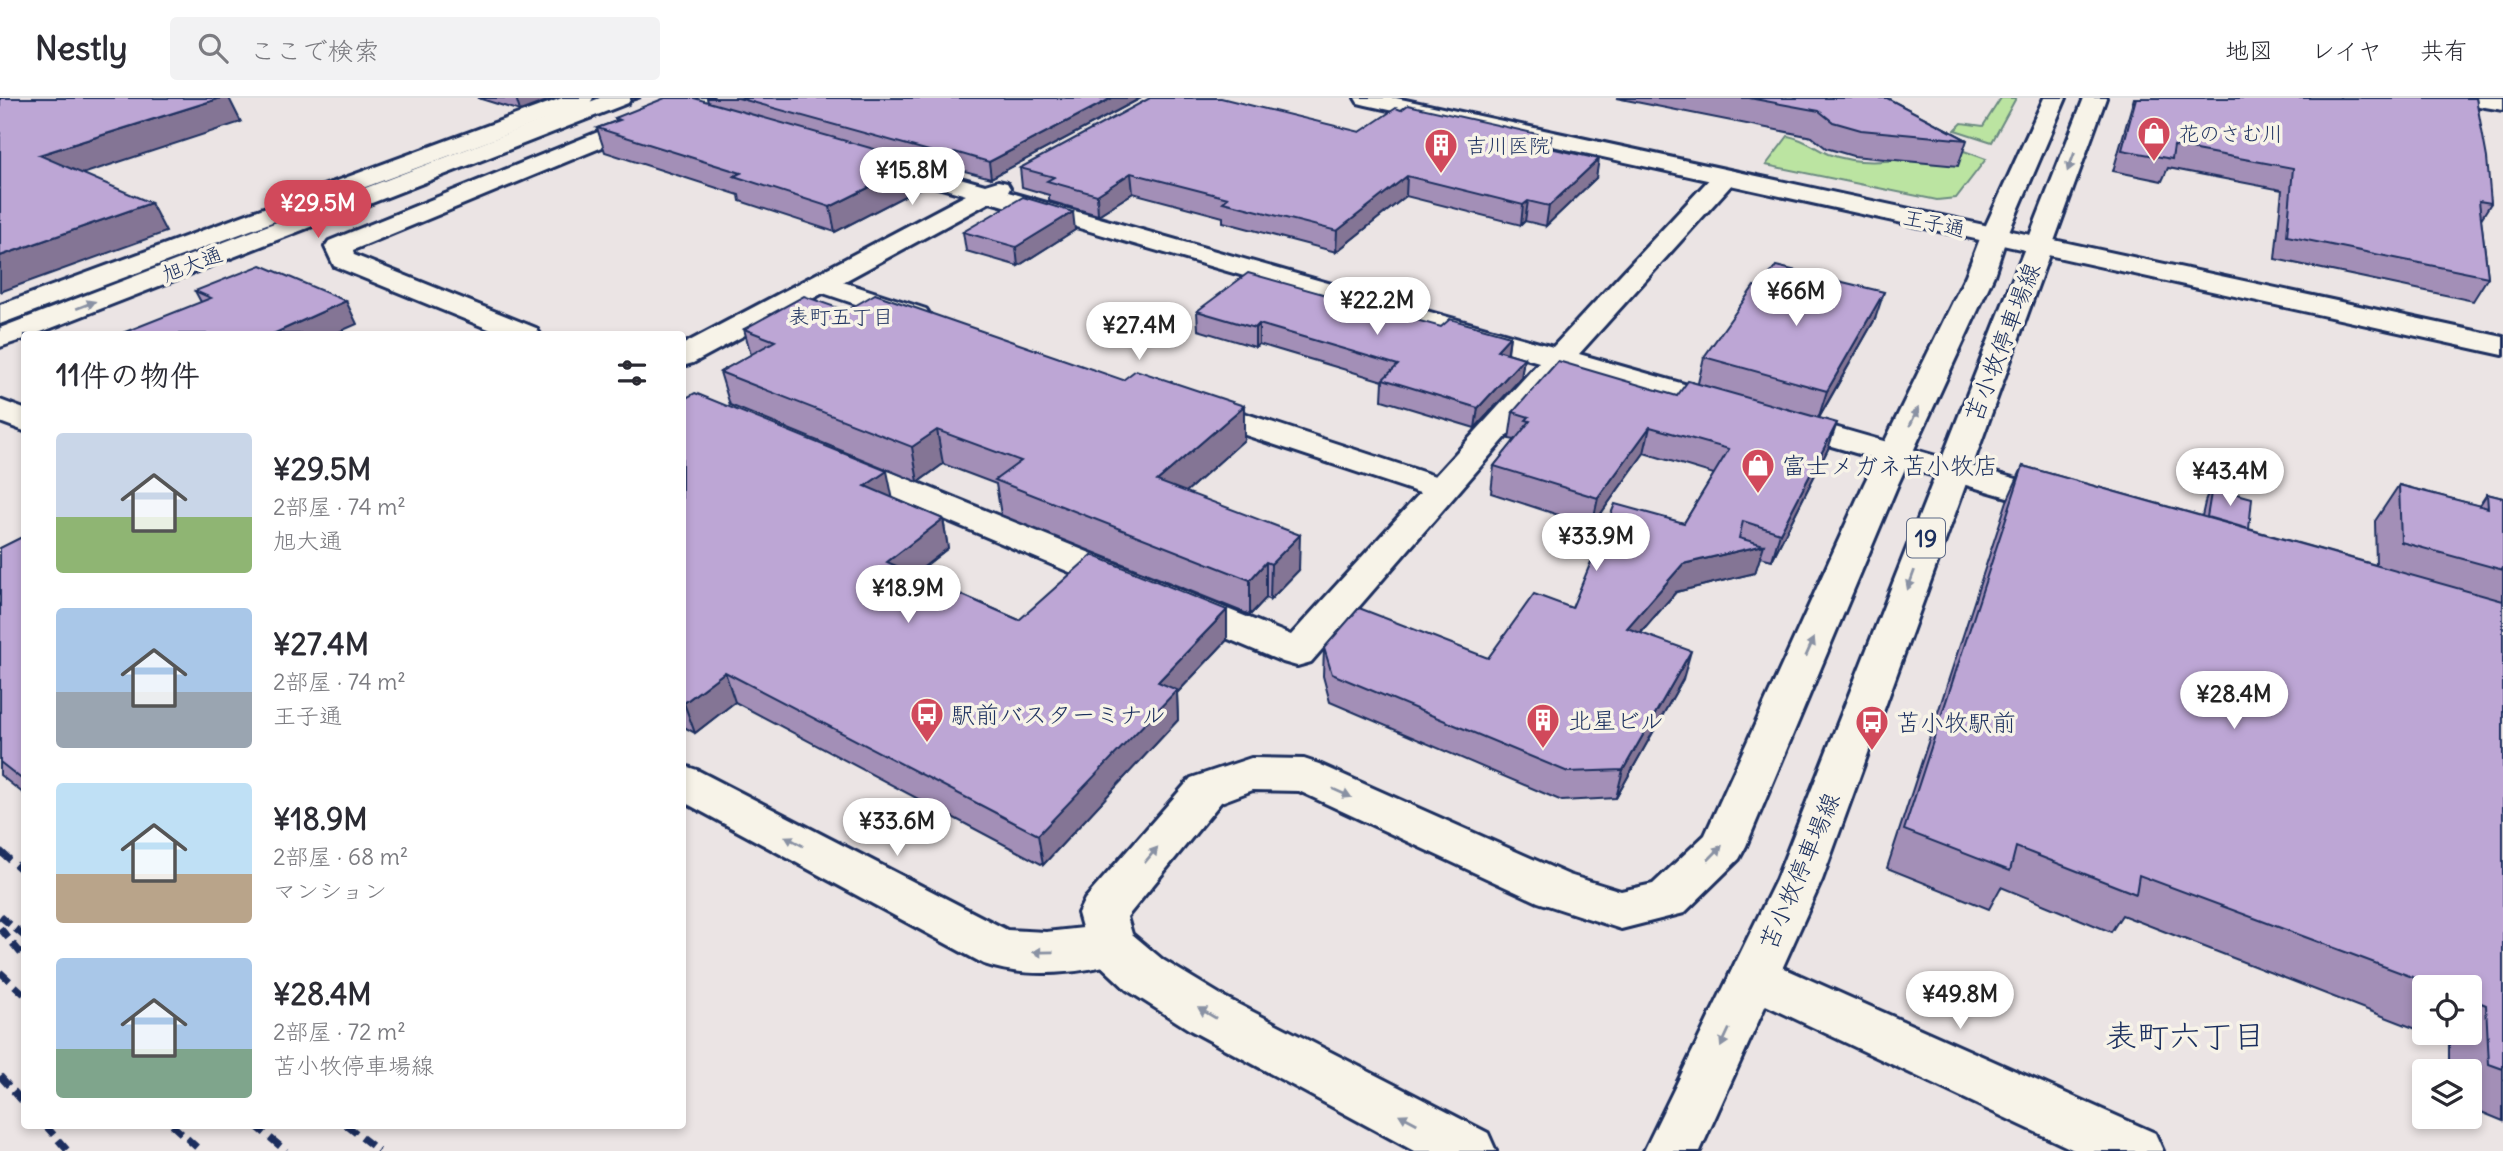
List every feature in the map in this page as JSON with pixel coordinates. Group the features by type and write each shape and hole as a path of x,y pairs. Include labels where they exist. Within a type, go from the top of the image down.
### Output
{"street":[{"path":"0,316 582,98"},
{"name":"旭大通","path":"0,338 620,98"},
{"name":"王子通","path":"1366,98 2503,346"},
{"name":"苫小牧停車場線","path":"1111,945 1102,913 1206,790 1251,774 1304,775 1555,889 1621,910 1667,900 1723,846 1881,484 1980,275 1994,236 2055,98"},
{"name":"苫小牧停車場線","path":"1672,1151 1800,880 1940,502 1954,472 2095,98"},
{"path":"2469,98 2503,103"},
{"path":"519,331 343,260 338,247 693,105"},
{"name":"旭大通","path":"76,331 693,105"},
{"path":"840,152 2094,512"},
{"path":"686,355 1024,174"},
{"path":"811,451 1297,653 1559,358 1725,177"},
{"path":"820,283 939,323"},
{"path":"0,361 21,352"},
{"path":"1164,398 1443,490"},
{"path":"0,409 21,420"},
{"path":"686,783 1001,950 1046,953 1111,945 1145,975 1208,1014 1468,1151"},
{"path":"1754,976 2135,1151"}],"green space":[{"path":"2001,98 2016,98 1992,142 1955,130 1962,123 1983,126"},
{"path":"1898,127 1986,159 1956,198 1937,200 1766,165 1788,136 1828,154 1857,161 1906,158"}],"building":[{"path":"0,98 221,98 39,155 151,203 0,256"},
{"path":"665,98 694,98 920,162 830,207 734,176 741,173 597,128"},
{"path":"738,98 1112,98 989,162 955,152 947,156"},
{"path":"1150,98 1221,98 1360,132 1396,108 1401,110 1408,105 1551,137 1541,146 1599,159 1549,206 1528,201 1523,205 1407,176 1337,231 1223,202 1228,198 1131,173 1097,195 1047,181 1054,177 1020,168"},
{"path":"1749,98 1887,98 1967,140 1861,130 1833,122 1819,111"},
{"path":"2136,98 2476,98 2487,158 2491,203 2479,201 2488,277 2287,236 2293,168 2174,146 2172,159 2122,150"},
{"path":"1023,197 1073,212 1016,247 963,232"},
{"path":"261,265 346,301 280,331 128,331 211,298 195,291"},
{"path":"1776,266 1884,292 1827,391 1704,357 1754,286 1760,288"},
{"path":"1248,273 1441,327 1450,319 1510,336 1497,350 1524,358 1478,408 1383,379 1398,365 1259,324 1255,328 1197,311"},
{"path":"875,294 1123,380 1136,370 1244,406 1157,481 1300,535 1271,564 1266,562 1250,580 995,480 1021,461 937,430 912,447 720,372 775,341 744,329 804,296 846,311"},
{"path":"1558,361 1677,396 1688,381 1837,423 1780,533 1743,521 1739,538 1764,545 1683,564 1627,628 1691,651 1623,770 1568,772 1332,674 1324,648 1359,608 1488,658 1534,594 1572,608 1615,504 1684,523 1729,449 1650,427 1598,498 1494,466 1530,421 1526,420 1529,417 1513,412"},
{"path":"695,393 887,471 865,486 943,519 887,562 1019,620 1092,555 1227,610 1158,682 1177,690 1038,835 725,672 686,701 686,398"},
{"path":"2023,466 2503,601 2503,1069 2489,1064 2486,1005 2482,1003 2482,975 2412,977 2139,875 2136,894 2016,847 2010,871 1904,830"},
{"path":"2399,485 2488,508 2487,494 2503,498 2503,570 2401,542"},
{"path":"2212,487 2252,498 2249,529 2207,517"},
{"path":"21,538 21,779 0,762 0,548"}],"railway":[{"path":"0,851 21,869"},
{"path":"0,916 21,934"},
{"path":"0,928 21,953"},
{"path":"0,972 21,991"},
{"path":"0,1076 21,1100"},
{"path":"49,1129 68,1151"},
{"path":"176,1129 201,1151"},
{"path":"260,1129 286,1151"},
{"path":"351,1129 379,1151"}],"place":[{"name":"花のさむ川","path":"2154,163"},
{"name":"吉川医院","path":"1441,175"},
{"name":"富士メガネ苫小牧店","path":"1758,495"},
{"name":"駅前バスターミナル","path":"927,744"},
{"name":"北星ビル","path":"1543,750"},
{"name":"苫小牧駅前","path":"1872,752"}],"district":[{"name":"表町五丁目","path":"841,316"},
{"name":"表町六丁目","path":"2185,1035"}]}
